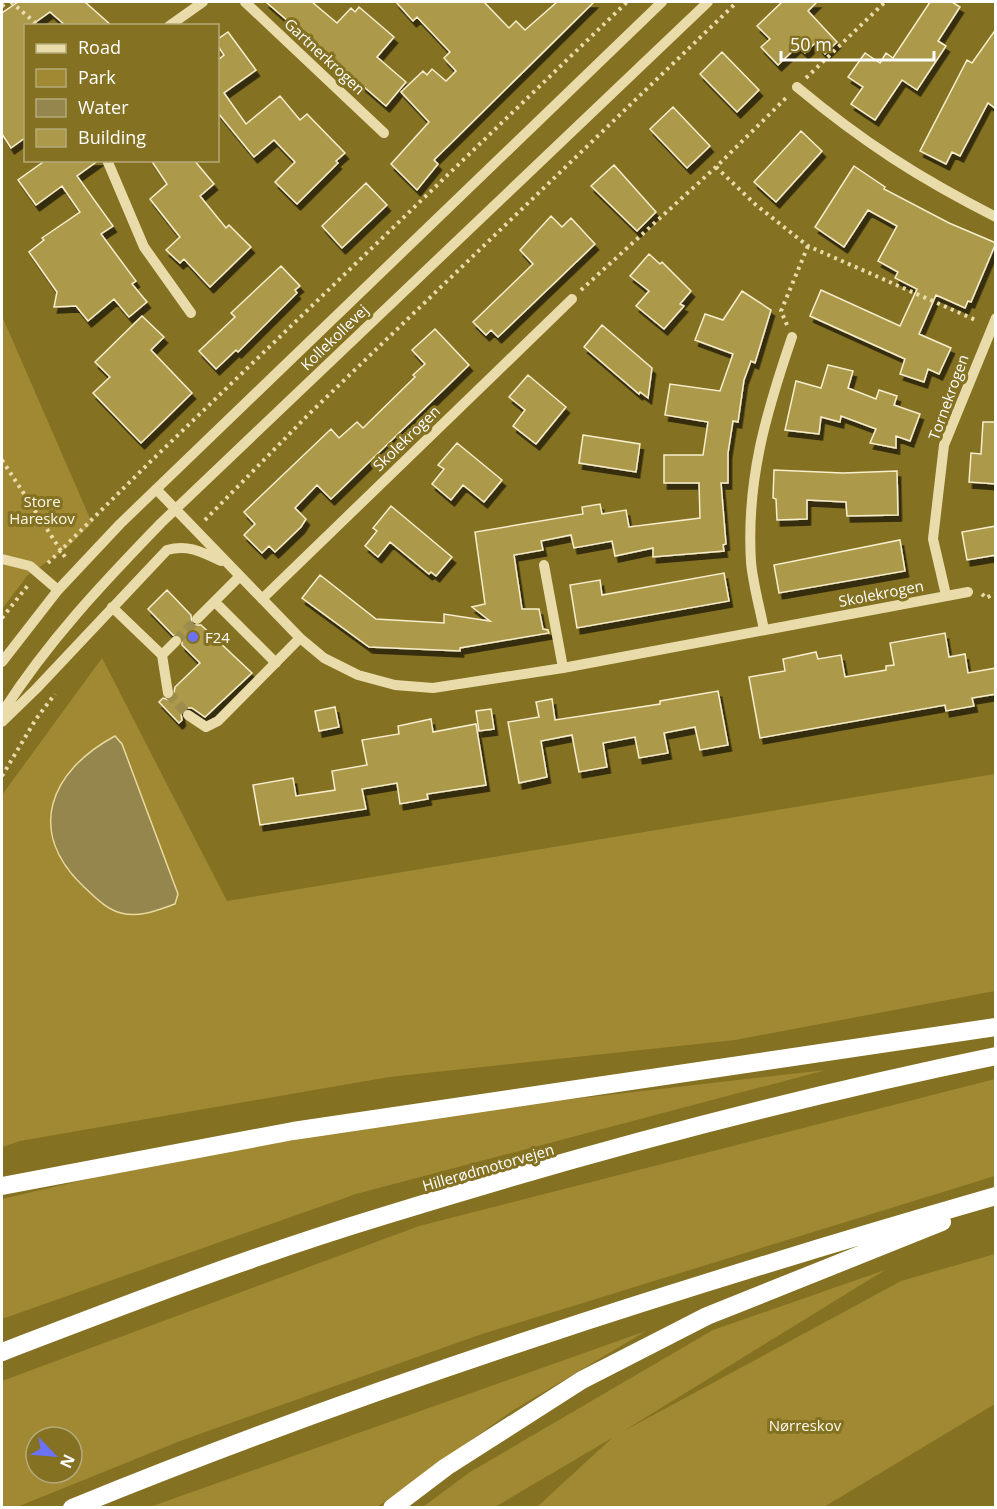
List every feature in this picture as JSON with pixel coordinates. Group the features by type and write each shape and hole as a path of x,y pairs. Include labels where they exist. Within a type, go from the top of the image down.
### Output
{"highway":[{"path":"2,1186 293,1131 996,1028"},
{"name":"Hillerødmotorvejen","path":"2,1352 171,1288 379,1217 716,1121 835,1091 996,1056"},
{"path":"72,1508 390,1387 737,1272 996,1198"},
{"path":"392,1508 446,1467 582,1380 707,1316 996,1198"}],"street":[{"path":"172,24 203,2"},
{"name":"Gartnerkrogen","path":"245,2 384,133"},
{"name":"Kollekollevej","path":"2,662 58,590 156,489 662,2"},
{"name":"Kollekollevej","path":"2,713 42,652 88,597 175,509 708,2"},
{"path":"797,87 868,144 927,182 996,217"},
{"path":"107,162 144,247 191,313"},
{"name":"Skolekrogen","path":"262,599 572,299"},
{"name":"Tornekrogen","path":"946,595 933,538 937,486 944,445 993,322"},
{"path":"764,630 751,564 751,485 766,414 792,337"},
{"name":"Skolekrogen","path":"156,489 300,638 324,658 358,675 395,685 433,688 563,668 968,592"},
{"path":"2,722 36,690 167,550 181,546 195,549 229,565"},
{"path":"2,559 30,566 58,590"},
{"path":"544,565 563,668"},
{"path":"197,619 240,576"},
{"path":"215,602 276,663"},
{"path":"112,607 162,655 168,693"},
{"path":"188,715 206,727 218,721 300,638"},
{"path":"162,655 176,641"}],"path":[{"path":"2,6 10,2 37,24"},
{"path":"2,618 59,551 627,2"},
{"path":"195,530 309,414 737,2"},
{"path":"572,299 716,167 885,2"},
{"path":"716,167 756,205 808,246 993,322"},
{"path":"792,337 781,311 808,246"},
{"path":"2,460 59,551"},
{"path":"2,776 36,719 57,691"}],"green space":[{"name":"Store Hareskov","path":"2,316 92,523 67,548 27,576 2,609"},
{"path":"102,658 227,901 995,774 995,991 735,1040 389,1077 20,1141 2,1147 2,795"},
{"path":"826,1070 356,1194 2,1319 2,1199 293,1131"},
{"path":"995,1079 995,1176 482,1334 180,1441 84,1480 84,1425 24,1425 24,1485 71,1485 17,1507 2,1507 2,1381 419,1226"},
{"name":"Nørreskov","path":"995,1254 995,1404 824,1507 537,1507 612,1438 495,1507 423,1507 470,1472 713,1330 885,1270 622,1432 901,1281"},
{"path":"646,1331 512,1411 377,1507 147,1508"}],"water":[{"path":"115,736 122,744 178,894 175,904 142,914 121,913 110,909 84,887 66,866 55,845 51,824 53,804 61,784 74,766"}],"building":[{"path":"18,2 85,2 110,24 64,24 50,12 33,24 24,24 24,138 11,148 2,134 2,13"},
{"path":"266,2 312,2 337,23 351,8 355,12 359,7 394,37 377,57 406,82 386,106"},
{"path":"396,2 484,2 509,28 516,21 525,30 557,2 594,2 434,160 438,164 417,190 391,164 429,122 401,92 423,71 427,75 432,69 446,81 456,71 444,58 450,52 417,17 413,21"},
{"path":"782,2 817,2 808,11 837,42 825,54 815,43 805,53 798,46 778,65 761,47 770,39 757,26"},
{"path":"930,2 952,2 960,7 938,41 946,46 917,90 902,80 875,120 851,104 863,87 848,77 865,53 880,63 886,53 893,58"},
{"path":"996,29 996,109 988,103 960,156 952,152 946,164 920,151 967,60 972,63"},
{"path":"228,32 256,70 224,93 246,124 280,96 300,120 307,114 345,153 297,204 275,182 295,162 274,140 254,157 219,114 219,59 224,55 219,48 219,38"},
{"path":"722,52 759,90 737,112 700,74"},
{"path":"673,107 710,146 687,168 650,129"},
{"path":"801,131 822,151 776,202 754,182"},
{"path":"43,162 96,162 77,176 113,226 101,234 136,281 132,284 147,302 129,317 114,299 88,321 76,306 54,307 57,292 29,252 44,240 42,238 80,212 62,186 36,205 18,180"},
{"path":"152,162 196,162 214,184 200,196 226,228 229,225 251,247 210,287 184,259 180,263 166,250 180,237 150,199 167,184"},
{"path":"614,165 656,212 637,231 591,186"},
{"path":"854,166 885,187 884,189 949,223 996,243 971,302 968,301 965,308 936,295 919,334 951,348 939,374 928,369 924,382 900,374 905,359 810,316 821,290 900,326 917,289 895,278 898,272 878,261 897,226 868,210 844,247 815,227"},
{"path":"366,183 387,205 342,248 322,226"},
{"path":"551,216 562,227 571,218 595,244 498,337 491,330 486,335 473,322 533,264 520,250"},
{"path":"649,254 660,264 662,262 691,291 680,304 684,306 664,329 636,306 649,291 630,276"},
{"path":"281,266 300,286 295,290 297,293 238,352 236,350 216,369 199,351 235,317 231,313"},
{"path":"742,291 771,310 755,363 751,361 744,380 738,422 733,421 728,453 728,483 721,483 726,544 723,545 724,551 653,557 653,548 615,556 612,541 574,548 571,535 541,541 543,550 514,555 522,609 539,609 543,629 548,630 549,633 460,648 460,651 369,647 302,598 320,575 376,619 444,623 444,614 490,621 472,607 485,604 475,532 583,514 582,507 600,504 602,514 626,510 629,527 700,518 699,483 664,483 664,455 703,455 708,422 665,415 670,384 720,391 733,354 695,340 705,314 723,320"},
{"path":"142,316 164,337 151,350 192,393 141,443 93,393 110,377 95,362"},
{"path":"602,325 652,368 648,398 640,392 639,394 584,347"},
{"path":"435,329 469,365 331,499 317,485 295,508 306,519 301,527 275,552 269,546 262,553 244,535 255,524 244,512 331,429 339,438 357,422 363,428 415,377 413,375 425,364 412,350"},
{"path":"828,365 853,371 848,388 876,399 879,390 897,396 894,405 920,414 910,441 896,436 896,448 870,443 876,429 841,416 840,422 821,417 819,434 785,430 796,381 821,388"},
{"path":"528,375 566,407 536,444 513,426 525,410 509,397"},
{"path":"983,422 996,422 996,484 969,482 971,453 981,454"},
{"path":"583,435 640,444 636,472 579,463"},
{"path":"457,443 502,480 484,502 463,485 451,500 432,484 444,469 438,465"},
{"path":"774,470 843,473 897,471 898,515 847,516 846,502 807,500 807,519 777,520 776,499 773,498"},
{"path":"391,506 452,557 436,576 431,572 429,574 390,542 378,557 365,546 377,531 373,528"},
{"path":"996,526 996,555 967,560 962,532"},
{"path":"900,540 905,571 779,593 774,565"},
{"path":"724,573 729,601 577,628 570,585 600,580 602,595"},
{"path":"167,590 191,615 192,625 201,625 252,673 205,717 192,708 185,708 179,723 159,702 163,698 169,700 173,698 175,687 200,663 182,645 182,636 173,635 148,609"},
{"path":"945,633 949,657 965,654 968,673 996,668 996,694 972,698 974,706 946,711 945,705 760,738 749,677 785,671 783,659 816,652 818,659 841,655 845,677 886,670 886,666 894,665 890,643"},
{"path":"718,691 728,745 700,750 695,727 664,733 668,753 639,758 635,737 603,743 607,767 579,772 572,735 541,741 547,777 519,783 508,722 539,717 536,702 552,699 555,720 660,704 660,701"},
{"path":"335,707 339,727 319,731 315,711"},
{"path":"491,709 494,729 479,731 476,711"},
{"path":"431,719 433,732 476,724 486,785 427,794 428,799 400,804 397,783 362,789 366,809 260,825 253,785 293,778 296,796 335,790 332,771 367,765 362,740 399,734 398,726"}],"tunnel":[{"path":"176,641 197,619"},
{"path":"168,693 188,715"}],"place":[{"name":"F24","path":"193,637"}]}
